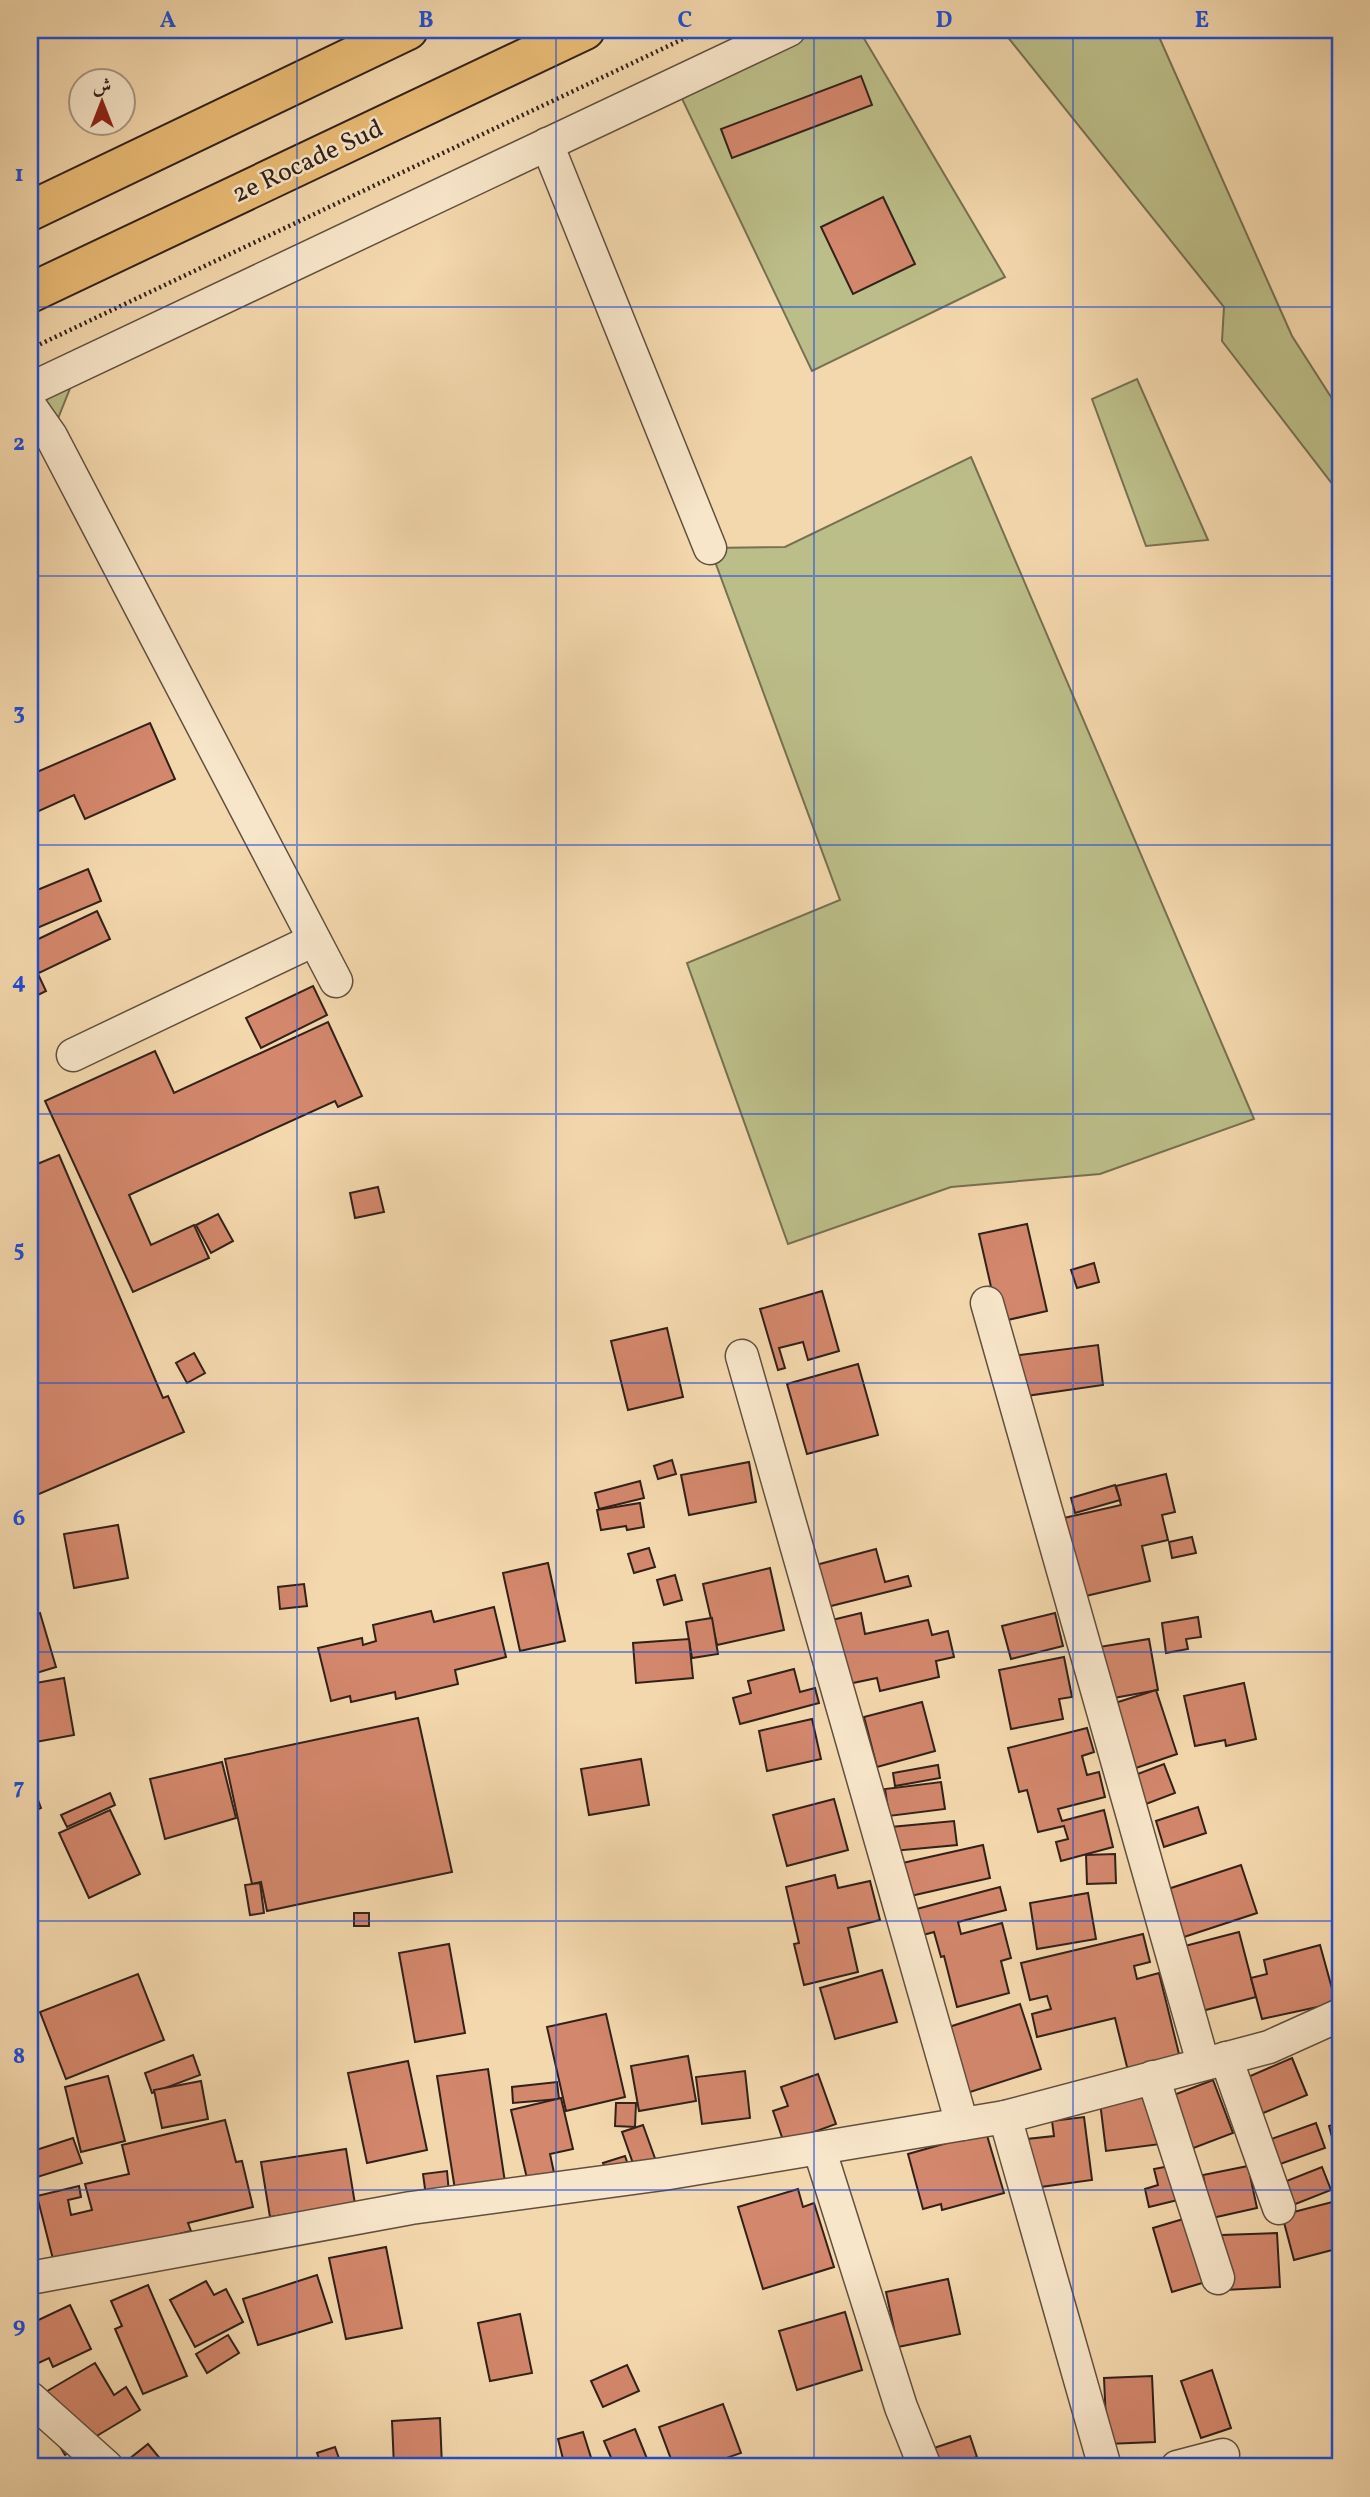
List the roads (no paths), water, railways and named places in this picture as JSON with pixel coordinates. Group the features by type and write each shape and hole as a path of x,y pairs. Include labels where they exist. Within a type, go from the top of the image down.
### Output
{"highway":[{"path":"30,211 408,30"},
{"name":"2e Rocade Sud","path":"30,293 585,30"}],"street":[{"path":"30,389 789,30"},
{"path":"547,144 710,548"},
{"path":"30,407 51,436 336,981"},
{"path":"73,1055 314,940"},
{"path":"987,1303 1214,2061 1279,2208"},
{"path":"742,1356 962,2124"},
{"path":"30,2277 411,2208 663,2174 1005,2117 1269,2048 1340,2015"},
{"path":"1153,2077 1218,2278"},
{"path":"1005,2117 1105,2467"},
{"path":"819,2148 901,2407 925,2467"},
{"path":"30,2398 107,2467"},
{"path":"1177,2467 1223,2455"}]}
